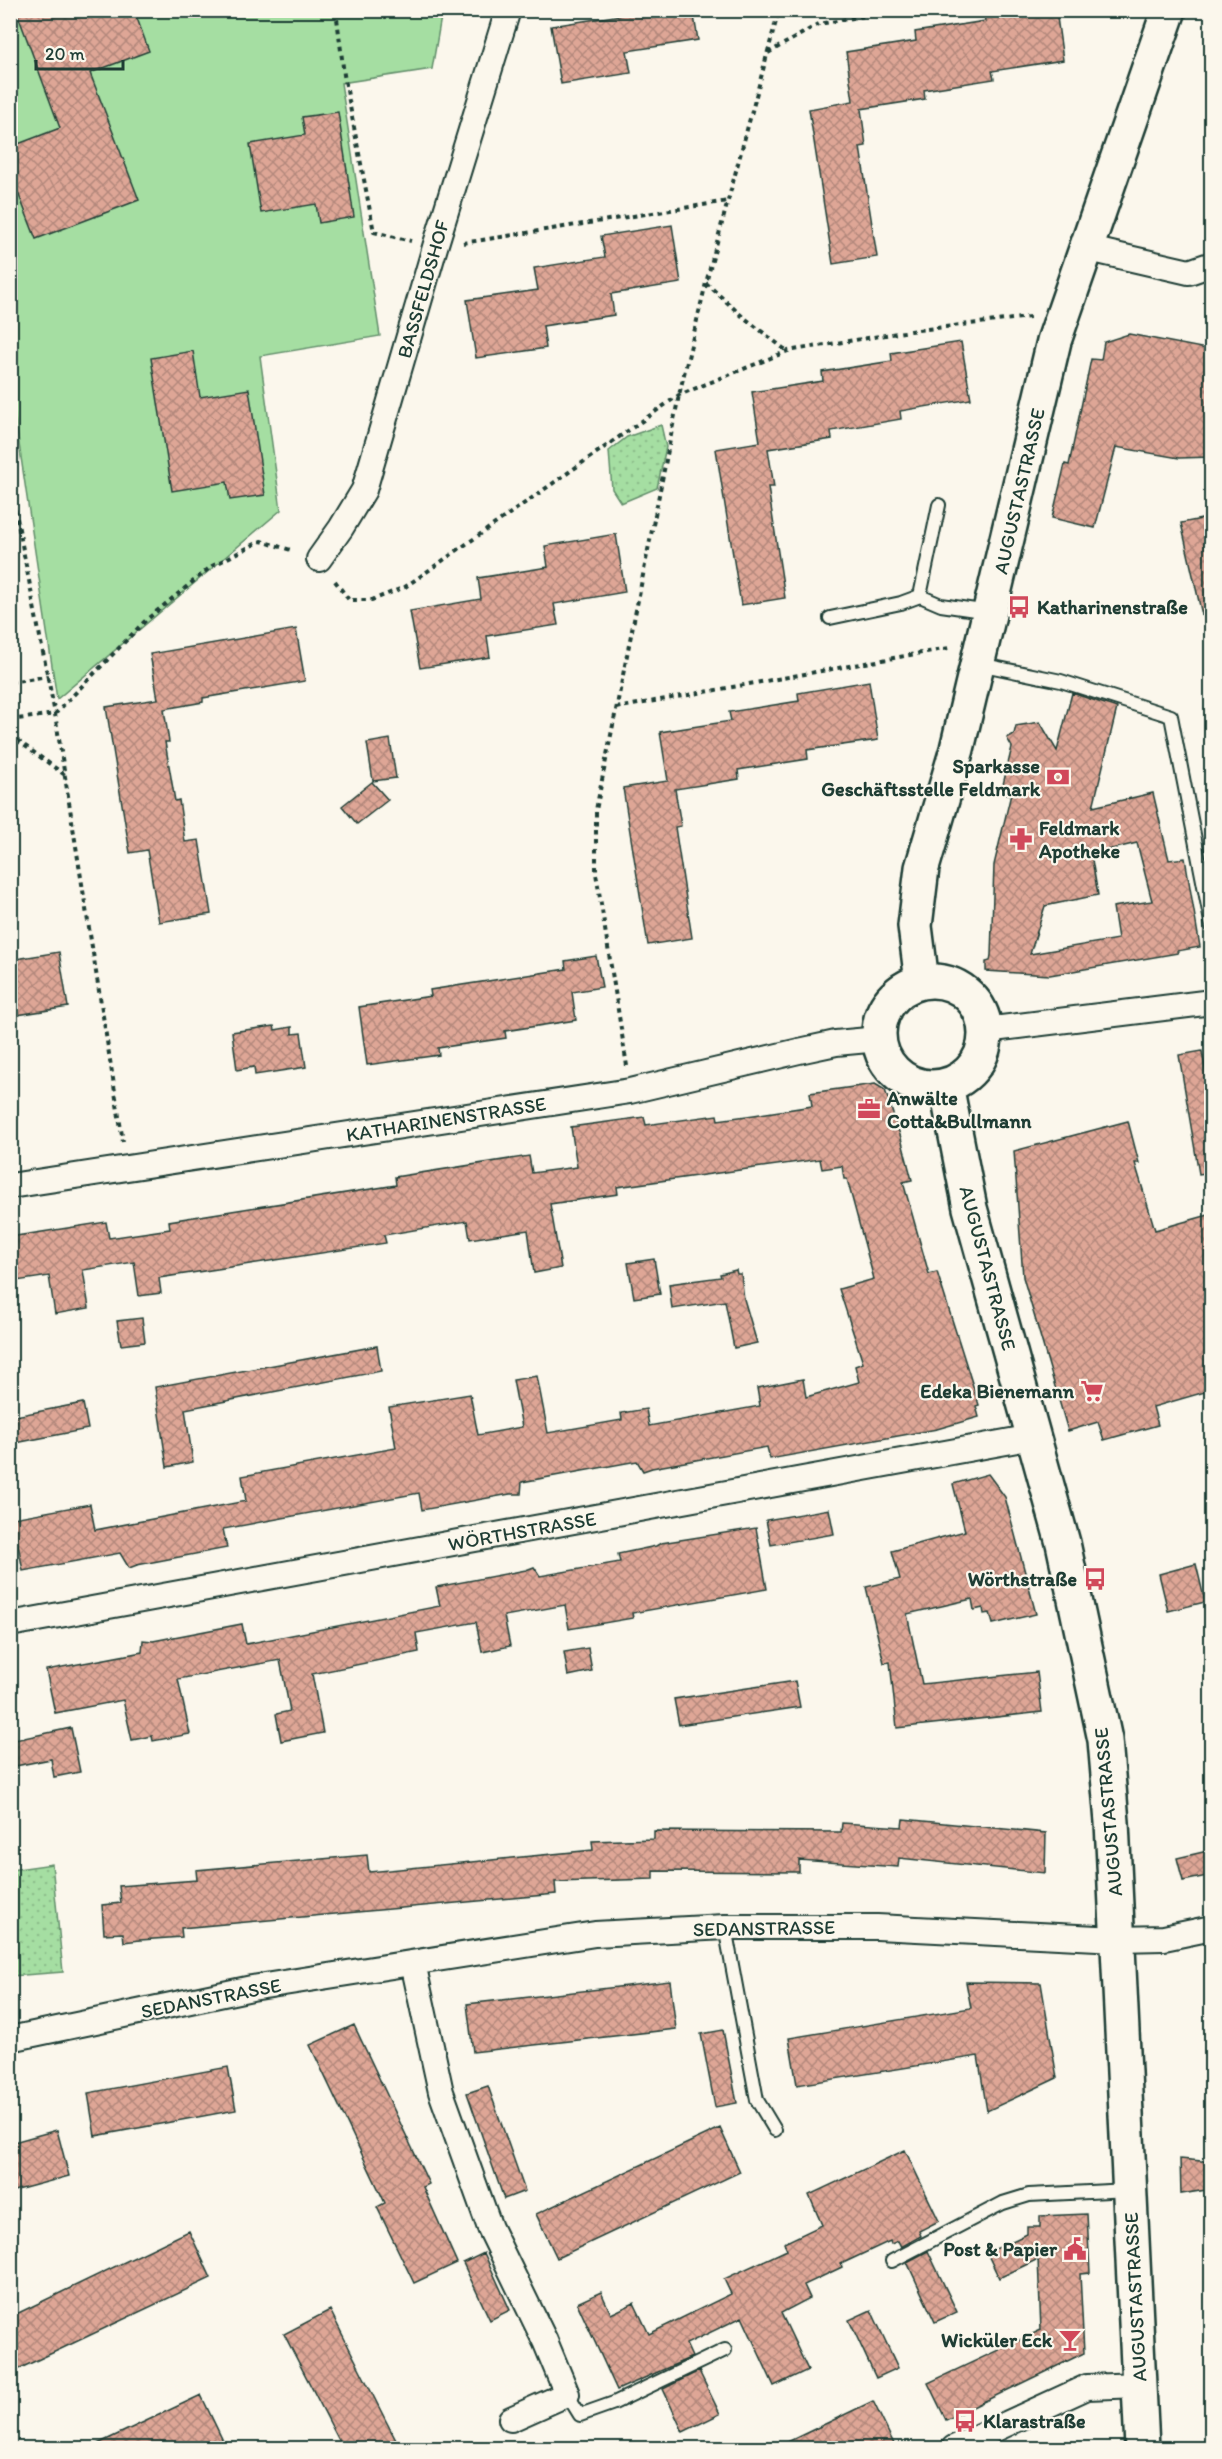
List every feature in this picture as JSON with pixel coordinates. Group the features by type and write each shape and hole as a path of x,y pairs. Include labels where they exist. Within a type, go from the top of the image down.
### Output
{"main road":[{"name":"AUGUSTASTRASSE","path":"922,982 915,926 922,868 946,791 1054,341 1169,10"},
{"path":"940,981 957,987 971,998 981,1013 985,1030 983,1049 975,1065 962,1078 945,1085 927,1087 910,1082 895,1071 884,1056 879,1039 883,1016 895,996 907,987 922,982 940,981"},
{"name":"AUGUSTASTRASSE","path":"945,1085 970,1208 1063,1543 1105,1740 1112,1822 1142,2448"}],"street":[{"name":"BASSFELDSHOF","path":"319,559 342,528 364,490 435,247 508,10"},
{"path":"1085,248 1189,272 1212,264"},
{"path":"985,1030 1212,1002"},
{"name":"KATHARINENSTRASSE","path":"10,1186 630,1091 836,1043 879,1039"},
{"name":"WÖRTHSTRASSE","path":"10,1624 1033,1437"},
{"name":"SEDANSTRASSE","path":"10,2039 252,1988 596,1934 725,1927 877,1928 1117,1939 1164,1938 1212,1928"},
{"path":"413,1963 441,2092 490,2228 545,2341 567,2394 511,2419"},
{"path":"954,2448 1087,2386 1139,2385"}],"lane":[{"path":"920,596 939,505"},
{"path":"830,618 901,603 920,596 941,605 983,639 1061,681 1171,716 1212,927"},
{"path":"725,1927 757,2100 775,2130"},
{"path":"892,2261 1003,2204 1029,2195 1130,2190"},
{"path":"567,2394 580,2415 614,2403 725,2350"}],"path":[{"path":"630,1091 623,1032 596,873 596,810 679,395 706,283 779,10"},
{"path":"767,53 819,24 898,10"},
{"path":"706,283 742,316 788,351"},
{"path":"10,720 55,714 146,620 212,566 261,541 319,559 349,600 372,600 405,587 679,395 788,351 910,331 1063,314"},
{"path":"11,485 55,714 128,1168"},
{"path":"616,708 983,639"},
{"path":"10,682 48,676"},
{"path":"10,735 65,775"}],"green space":[{"path":"10,11 442,11 432,69 341,83 380,336 260,356 281,510 57,699 11,390"},
{"path":"661,425 666,447 657,488 621,503 612,489 609,451 627,437"},
{"path":"52,1864 63,1972 11,1976 11,1870"}],"building":[{"path":"16,10 134,10 149,51 90,73 139,200 36,239 10,172 10,147 60,128"},
{"path":"621,10 693,10 698,40 627,51 631,73 561,84 551,26 621,15"},
{"path":"997,10 1056,10 1063,60 992,71 994,79 924,90 925,99 861,109 866,146 860,147 877,257 833,264 809,109 853,101 846,52 916,41 915,32 985,21 984,13"},
{"path":"338,112 354,217 319,223 316,204 261,213 250,144 305,135 302,117"},
{"path":"672,225 681,283 611,294 614,315 543,326 546,348 476,358 467,300 538,290 534,268 605,257 601,236"},
{"path":"1129,334 1212,350 1212,457 1179,458 1116,447 1095,528 1052,518 1065,464 1069,465 1091,359 1101,360 1104,342"},
{"path":"961,342 971,399 900,411 901,419 831,431 832,439 768,449 774,487 768,487 785,598 741,605 716,449 760,442 752,392 823,381 822,372 892,361 891,353"},
{"path":"193,351 200,397 249,389 265,495 230,500 227,482 172,491 151,358"},
{"path":"1212,517 1212,614 1202,615 1181,523"},
{"path":"616,534 625,592 554,604 558,625 487,636 490,657 420,668 410,611 481,599 478,578 548,567 545,546"},
{"path":"296,629 305,681 203,698 203,702 164,709 169,742 165,742 175,801 179,800 185,842 199,840 211,914 159,922 147,850 130,853 106,707 158,699 150,654"},
{"path":"869,681 878,740 807,750 808,759 738,770 739,779 675,789 681,826 675,827 692,938 648,945 623,788 668,781 660,732 731,721 729,712 799,701 798,693"},
{"path":"1072,693 1117,708 1093,807 1153,793 1169,860 1185,858 1200,947 1177,951 1178,953 1050,975 986,971 986,962 990,961 991,955 994,865 1011,794 1001,793 1012,747 1007,738 1014,734 1016,726 1040,722 1057,751","holes":["1137,843 1152,901 1113,907 1118,939 1030,954 1045,906 1098,895 1091,854"]},
{"path":"390,739 396,778 373,781 367,743"},
{"path":"372,782 388,800 357,824 342,806"},
{"path":"59,952 68,1007 10,1016 10,960"},
{"path":"596,956 602,987 572,992 576,1020 505,1031 506,1038 438,1048 439,1055 367,1065 359,1007 431,996 430,990 566,969 565,961"},
{"path":"274,1026 275,1030 292,1027 292,1034 301,1033 306,1067 255,1075 254,1067 237,1070 232,1032"},
{"path":"1202,1051 1212,1106 1212,1172 1199,1174 1179,1055"},
{"path":"875,1084 885,1090 901,1138 912,1180 903,1182 929,1274 937,1272 979,1405 976,1406 979,1417 937,1429 770,1459 767,1447 643,1471 637,1461 522,1482 521,1494 422,1510 419,1493 223,1529 227,1548 129,1568 120,1553 23,1571 13,1518 90,1504 95,1530 246,1501 242,1476 396,1448 389,1407 470,1394 478,1435 522,1427 513,1380 537,1376 548,1433 622,1420 621,1413 646,1409 649,1426 760,1406 757,1388 803,1379 806,1397 859,1382 855,1366 863,1363 839,1289 874,1279 842,1166 822,1169 820,1159 617,1187 618,1194 550,1204 561,1268 534,1273 528,1230 470,1239 467,1221 384,1235 386,1243 159,1278 161,1293 139,1296 134,1262 83,1270 89,1308 55,1314 49,1276 10,1282 10,1237 106,1222 109,1238 170,1229 169,1221 396,1185 395,1177 529,1156 532,1173 577,1167 571,1127 644,1117 646,1125 717,1115 718,1120 754,1115 812,1106 810,1093"},
{"path":"1128,1121 1139,1163 1135,1163 1155,1230 1212,1214 1212,1390 1153,1407 1158,1425 1104,1440 1098,1422 1068,1431 1023,1277 1014,1151"},
{"path":"654,1259 660,1294 634,1298 628,1263"},
{"path":"736,1270 737,1274 741,1274 744,1299 757,1343 734,1348 725,1301 672,1309 669,1284 721,1277 720,1274"},
{"path":"142,1318 145,1342 121,1345 117,1321"},
{"path":"377,1346 381,1371 185,1409 193,1462 167,1467 155,1387"},
{"path":"83,1403 88,1429 10,1444 10,1417"},
{"path":"988,1474 1005,1497 1036,1614 993,1624 990,1613 984,1614 983,1608 974,1610 972,1599 907,1614 922,1684 1037,1672 1042,1712 897,1728 890,1662 884,1663 866,1587 900,1579 892,1551 965,1531 953,1484"},
{"path":"829,1509 834,1534 771,1545 766,1520"},
{"path":"756,1528 767,1589 632,1613 633,1618 569,1629 565,1605 504,1616 510,1646 482,1652 476,1622 416,1633 419,1652 312,1674 323,1733 281,1741 276,1714 290,1711 280,1660 178,1679 190,1734 153,1741 152,1736 132,1740 123,1700 55,1713 46,1670 142,1652 143,1640 153,1641 242,1624 246,1644 440,1606 436,1587 534,1567 540,1576 620,1562 618,1554 661,1543"},
{"path":"1196,1564 1205,1602 1168,1611 1159,1574"},
{"path":"588,1648 592,1671 568,1676 564,1652"},
{"path":"795,1681 800,1707 679,1725 674,1699"},
{"path":"71,1728 80,1772 54,1777 51,1759 10,1767 10,1741"},
{"path":"903,1819 1046,1833 1045,1873 899,1858 898,1867 799,1860 799,1872 653,1871 653,1879 555,1882 556,1894 181,1928 182,1937 124,1942 123,1933 104,1934 102,1905 121,1903 119,1886 197,1880 196,1870 367,1855 369,1872 593,1850 592,1841 654,1839 654,1831 841,1832 842,1823 902,1827"},
{"path":"1212,1850 1212,1875 1183,1881 1177,1858"},
{"path":"670,1981 676,2029 473,2052 467,2004"},
{"path":"966,1982 1041,1983 1057,2078 987,2111 978,2056 797,2085 789,2038 971,2008"},
{"path":"354,2025 429,2184 423,2187 457,2263 414,2283 377,2207 385,2203 310,2045"},
{"path":"723,2030 737,2103 715,2107 701,2034"},
{"path":"228,2067 236,2110 95,2136 88,2093"},
{"path":"488,2086 525,2191 504,2199 467,2093"},
{"path":"720,2128 740,2172 557,2258 536,2214"},
{"path":"57,2130 69,2176 10,2192 10,2143"},
{"path":"905,2150 939,2221 919,2231 921,2236 901,2247 898,2241 891,2244 890,2241 841,2264 842,2267 804,2285 810,2298 781,2313 808,2370 774,2386 742,2317 686,2344 692,2357 617,2390 577,2303 601,2292 611,2314 634,2303 649,2334 731,2294 724,2279 787,2250 784,2243 822,2225 809,2195"},
{"path":"1180,2159 1212,2162 1212,2189 1181,2194"},
{"path":"1087,2214 1090,2273 1080,2274 1084,2353 946,2420 928,2383 1041,2330 1038,2259 999,2278 987,2253 1027,2234 1027,2227 1040,2227 1040,2216"},
{"path":"189,2231 211,2278 10,2373 10,2317"},
{"path":"928,2251 957,2312 935,2322 907,2262"},
{"path":"484,2253 510,2310 490,2320 463,2263"},
{"path":"330,2310 400,2448 343,2448 284,2334"},
{"path":"871,2310 898,2368 876,2378 849,2320"},
{"path":"699,2371 720,2414 683,2432 663,2389"},
{"path":"201,2395 223,2441 208,2448 89,2448"},
{"path":"873,2401 896,2448 775,2448"}],"place":[{"name":"Katharinenstraße","path":"1019,607"},
{"name":"Sparkasse Geschäftsstelle Feldmark","path":"1058,777"},
{"name":"Feldmark Apotheke","path":"1021,839"},
{"name":"Anwälte Cotta&Bullmann","path":"869,1109"},
{"name":"Edeka Bienemann","path":"1092,1391"},
{"name":"Wörthstraße","path":"1095,1579"},
{"name":"Post & Papier","path":"1075,2249"},
{"name":"Wicküler Eck","path":"1070,2340"},
{"name":"Klarastraße","path":"965,2421"}]}
